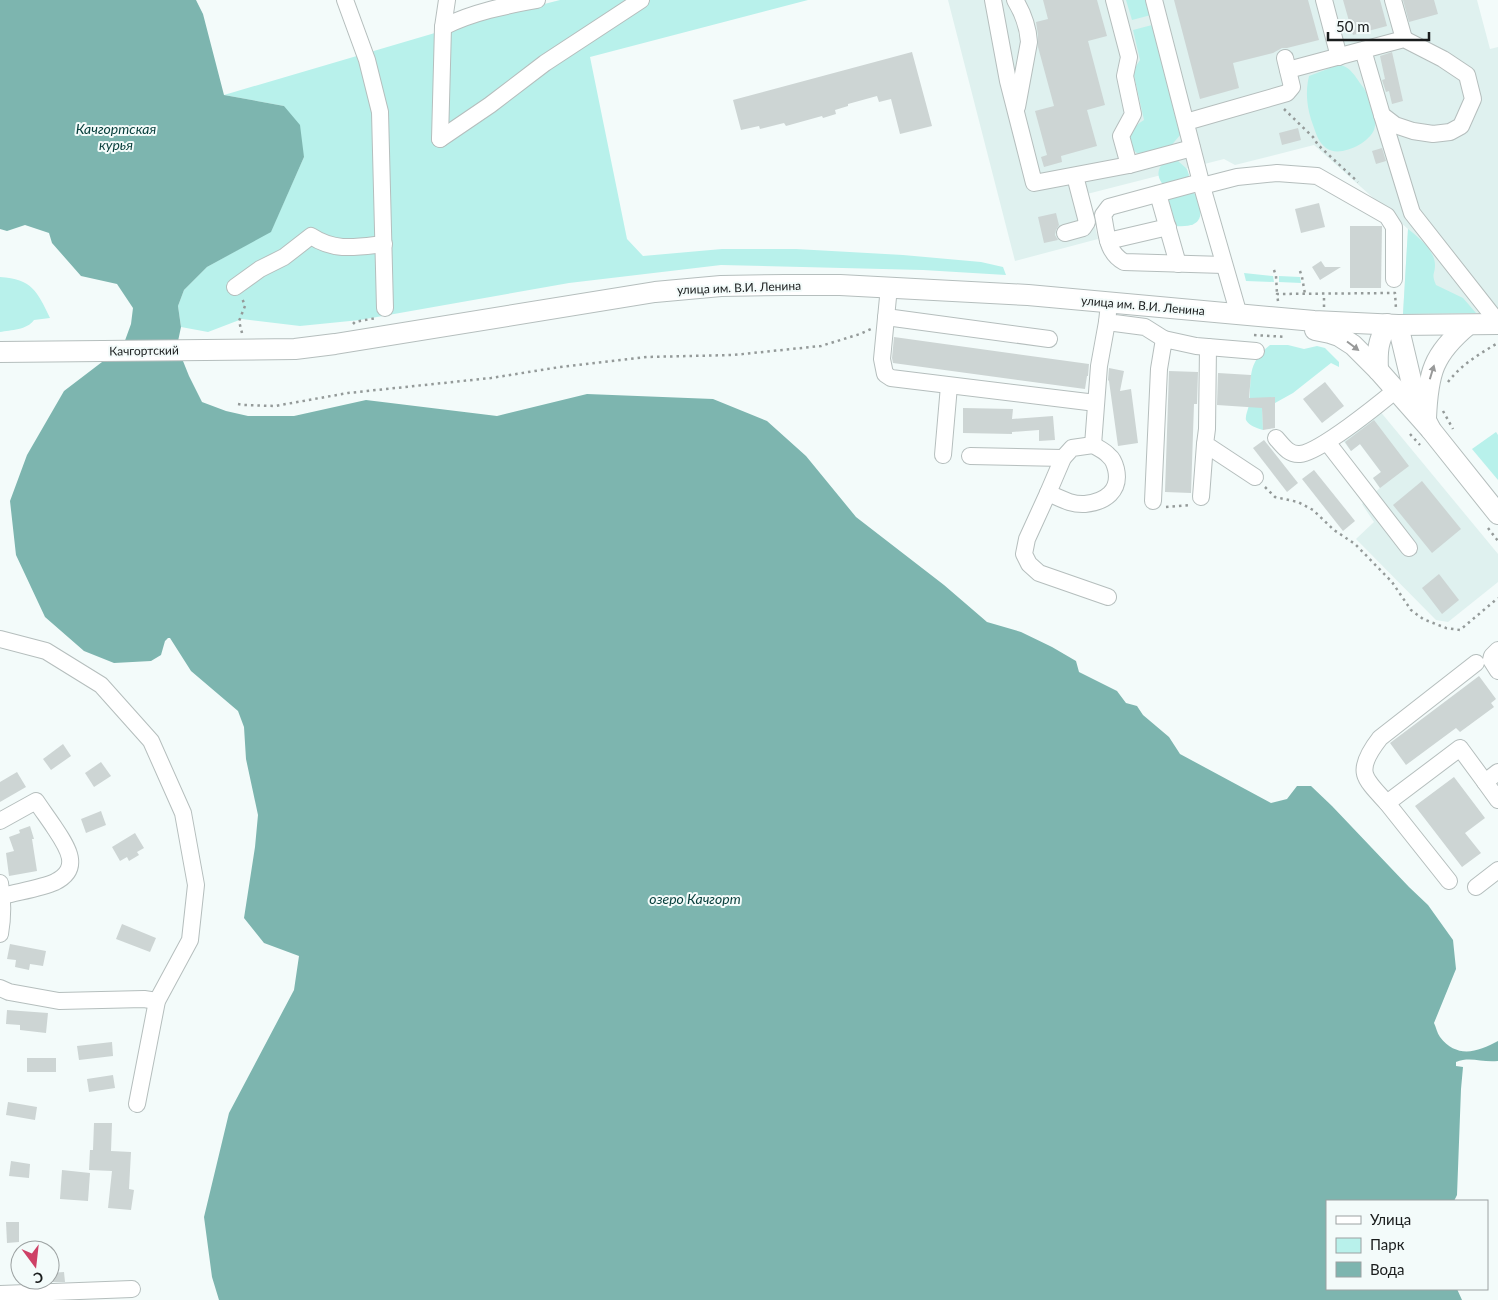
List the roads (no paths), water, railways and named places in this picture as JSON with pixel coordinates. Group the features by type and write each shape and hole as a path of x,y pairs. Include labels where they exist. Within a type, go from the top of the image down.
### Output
{"main road":[{"name":"улица им. В.И. Ленина","path":"242,344 295,349 655,292 731,286 831,285 889,287 1028,295 1108,312 1239,315"},
{"path":"1239,315 1468,324 1497,331"},
{"path":"1239,315 1265,322 1330,332 1352,345 1378,370 1428,425 1498,514"},
{"path":"1378,370 1378,344 1394,322"},
{"path":"1394,322 1416,401 1428,425"},
{"path":"1428,425 1427,399 1435,362 1443,348 1468,324"},
{"name":"Качгортский","path":"0,352 46,352 242,344"}],"street":[{"path":"345,0 367,60 380,112 385,308"},
{"path":"446,0 443,27 440,138 545,63 641,0"},
{"path":"443,27 459,19 500,6 536,0"},
{"path":"993,0 1008,81 1034,183 1129,165 1192,148"},
{"path":"1015,0 1025,19 1030,42 1016,112"},
{"path":"1114,0 1129,57 1124,76 1133,114 1121,136 1129,165"},
{"path":"1154,0 1192,148 1239,315"},
{"path":"1324,0 1339,56"},
{"path":"1393,0 1404,39"},
{"path":"1186,122 1287,93 1292,86 1286,64 1339,56 1404,39 1443,58 1467,75 1473,99 1461,126 1450,132 1433,134 1413,131 1395,125 1382,115"},
{"path":"1363,50 1412,213 1493,316 1497,331"},
{"path":"1224,265 1124,262 1116,258 1110,248 1103,215 1109,207 1202,184 1276,173 1317,176 1387,216 1394,227 1394,279"},
{"path":"1065,233 1083,228 1086,222 1075,176"},
{"path":"1158,194 1178,264"},
{"path":"1108,240 1168,228"},
{"path":"235,287 260,269 284,257 311,236 322,243 347,248 384,244"},
{"path":"889,287 882,360 885,374 891,378 1096,403"},
{"path":"1093,445 1099,366 1108,312 1145,326 1164,339 1196,346 1256,351"},
{"path":"886,317 1049,339"},
{"path":"1153,501 1159,368 1164,339"},
{"path":"1201,497 1207,430 1208,347"},
{"path":"943,455 949,386"},
{"path":"1276,438 1288,451 1299,454 1308,452 1327,442 1396,390"},
{"path":"1327,442 1409,548"},
{"path":"1205,444 1255,477"},
{"path":"1048,493 1070,503 1085,504 1102,499 1111,494 1116,487 1118,478 1116,466 1110,456 1093,445 1072,448 1063,458 1027,539 1024,554 1039,574 1108,596"},
{"path":"970,456 1063,458"},
{"path":"0,639 46,651 101,685 151,741 183,813 196,885 190,940 157,1001 137,1104"},
{"path":"1498,650 1490,660 1498,671"},
{"path":"1450,881 1367,779 1364,772 1369,753 1380,738 1476,663"},
{"path":"1387,803 1460,748 1498,800"},
{"path":"1485,782 1498,772"},
{"path":"0,820 36,801 67,846 71,860 69,869 63,877 54,882 1,890 2,924 0,934"},
{"path":"1476,886 1498,870"},
{"path":"0,988 9,992 59,1001 144,999 157,1001"},
{"path":"0,1294 132,1289"}],"water":[{"name":"озеро Качгорт","path":"0,0 196,0 203,14 224,95 284,106 300,125 304,157 271,232 207,267 184,290 178,306 181,327 177,346 202,402 226,411 248,416 294,416 366,400 497,416 587,394 713,399 767,421 806,456 856,517 944,585 987,622 1021,632 1076,661 1079,672 1117,691 1126,703 1137,706 1143,715 1169,737 1180,754 1271,803 1287,799 1297,786 1311,786 1428,905 1453,940 1456,969 1434,1023 1440,1037 1453,1048 1461,1051 1483,1048 1498,1041 1498,1061 1461,1060 1456,1062 1456,1066 1463,1067 1457,1195 1454,1200 1326,1200 1326,1290 1457,1290 1462,1300 219,1300 212,1277 204,1217 229,1113 294,990 299,956 264,943 244,918 258,815 246,759 244,727 238,711 191,671 170,638 165,641 161,655 151,661 114,663 84,651 45,617 16,555 10,501 27,455 64,391 123,346 131,324 133,308 117,284 81,276 52,243 49,233 25,225 7,231 0,229"}],"water label":[{"name":"Качгортская курья","path":"116,138"}]}
